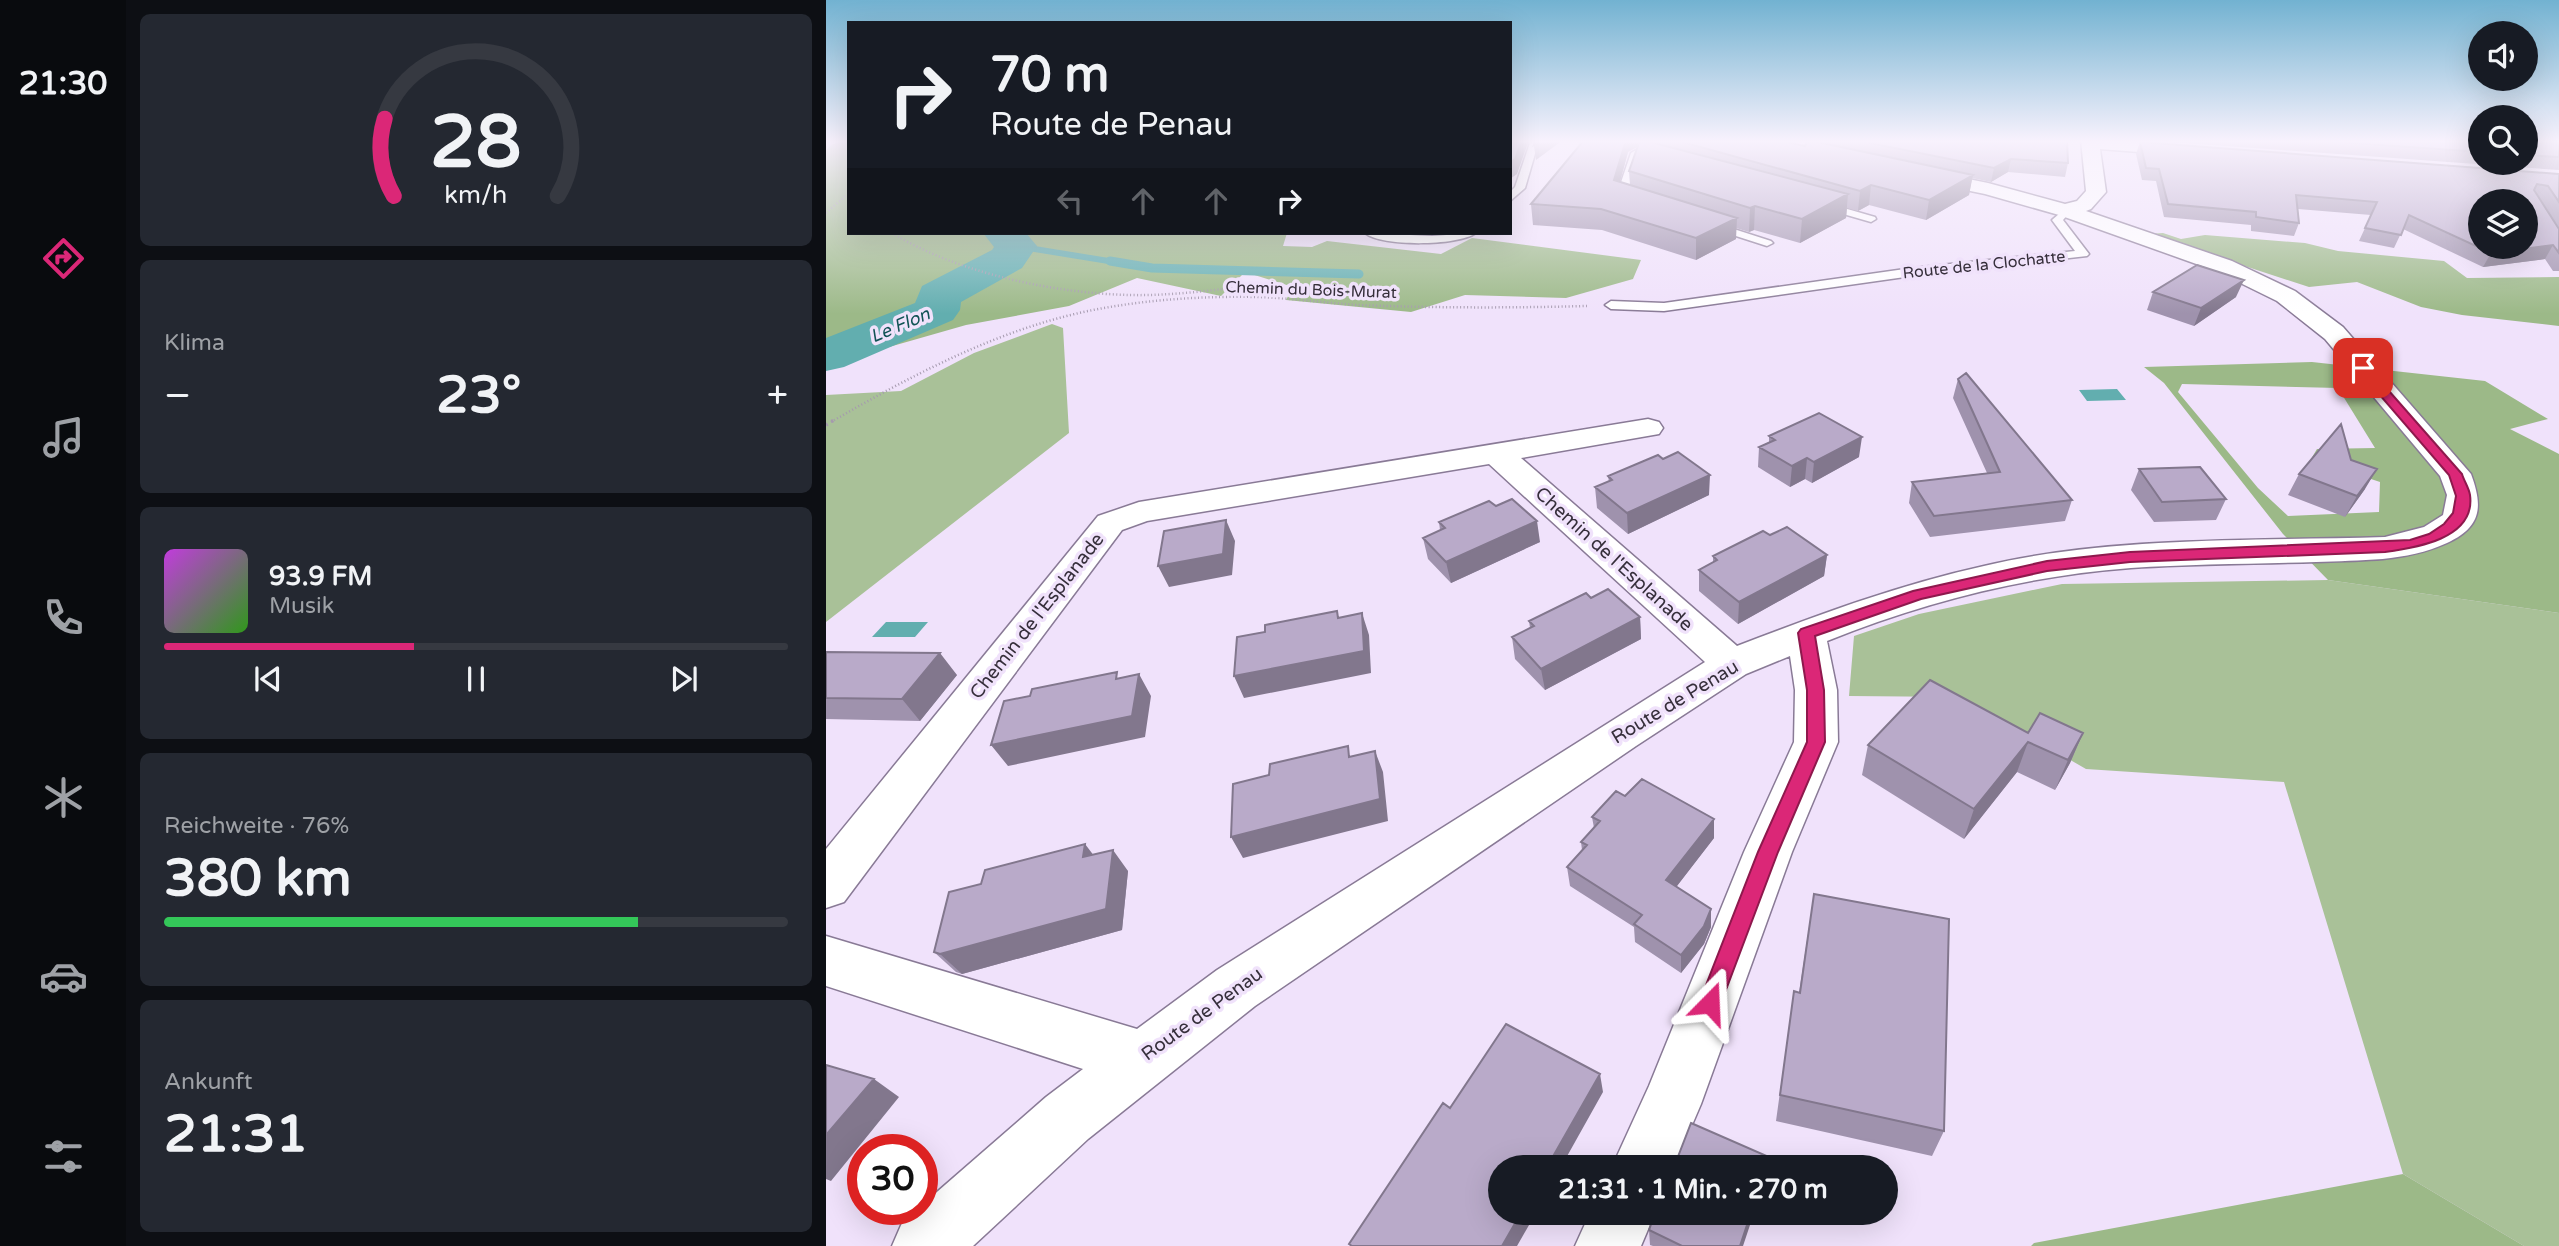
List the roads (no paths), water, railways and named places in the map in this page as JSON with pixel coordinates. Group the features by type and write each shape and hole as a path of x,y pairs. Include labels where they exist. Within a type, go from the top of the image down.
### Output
{"street":[{"path":"2021,198 2066,211 2084,205 2092,198"},
{"name":"Route de Penau","path":"925,1246 1067,1118 1236,988 1312,935 1732,664 1806,633 1918,594 2047,566 2130,557 2385,548 2434,537 2449,527 2460,514 2463,496 2455,474 2334,333 2304,308 2258,281 2224,266 2066,211"},
{"name":"Chemin de l'Esplanade","path":"826,886 1110,523 1139,512 1648,428"},
{"name":"Chemin de l'Esplanade","path":"1496,453 1732,664"},
{"path":"1648,1155 1671,1104 1768,852 1816,742 1816,690 1806,633"},
{"path":"826,961 1141,1059"},
{"path":"1608,1246 1618,1225"}],"lane":[{"path":"1625,198 1648,205"},
{"path":"1805,201 1871,219"},
{"name":"Route de la Clochatte","path":"1611,306 1677,306 1912,272 2082,254 2057,220 2066,211"},
{"path":"1701,222 1767,243"},
{"path":"1382,235 1422,242 1463,235"}],"waterway":[{"name":"Le Flon","path":"826,356 937,310 938,296 1007,259 1016,246 1005,235"},
{"path":"1016,246 1121,263"},
{"path":"1110,261 1152,268 1359,274"}]}
